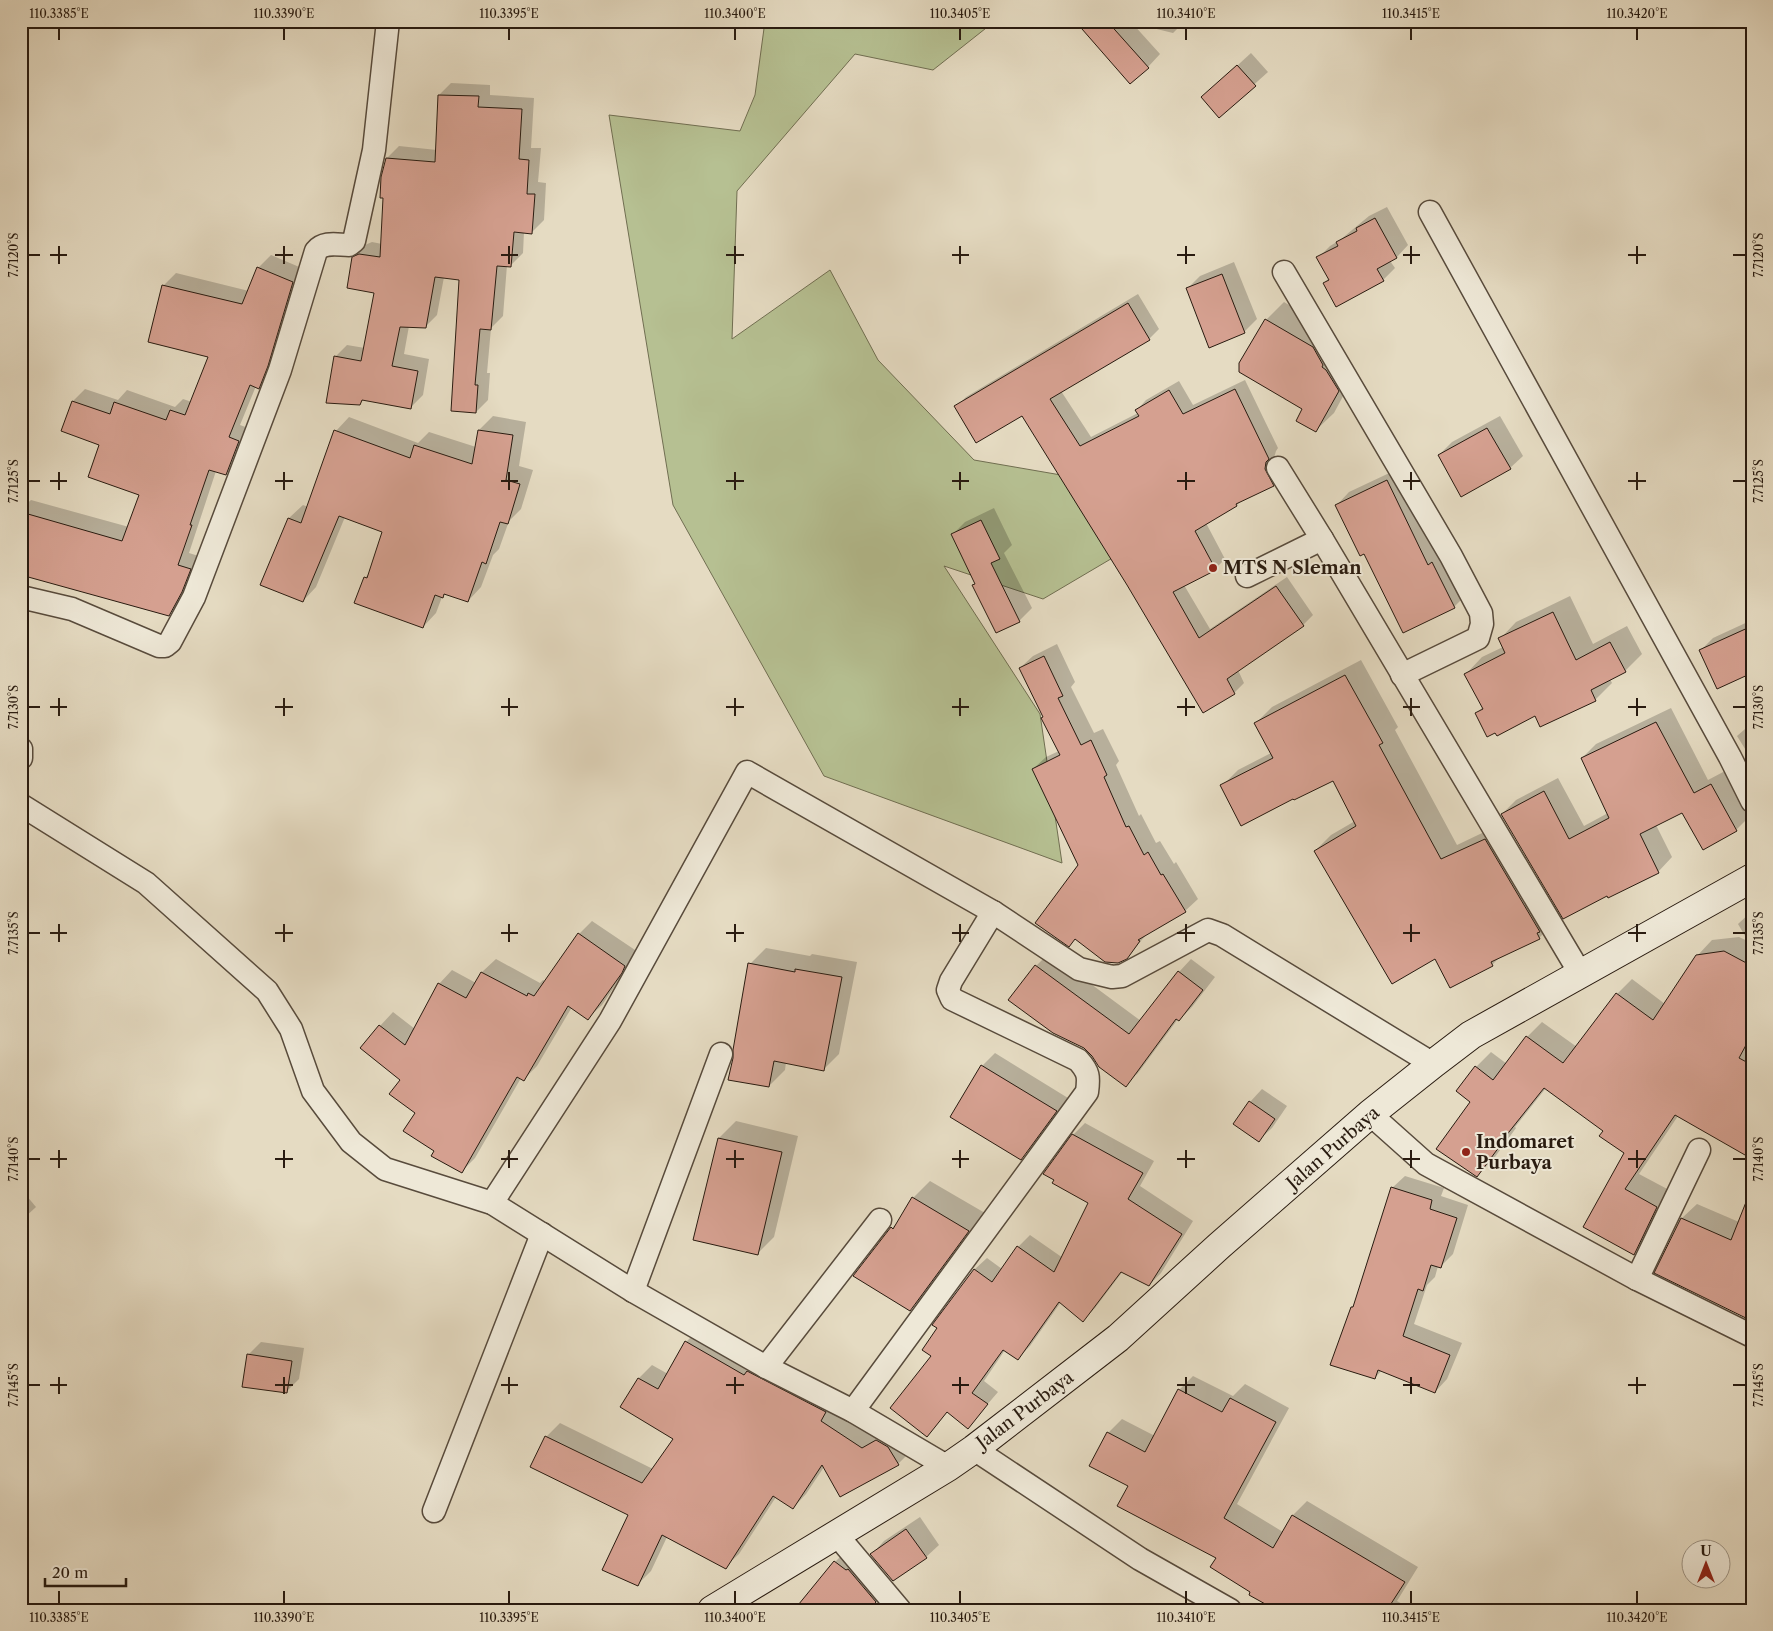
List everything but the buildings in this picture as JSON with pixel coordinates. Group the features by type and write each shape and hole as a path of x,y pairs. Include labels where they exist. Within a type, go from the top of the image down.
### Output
{"main road":[{"name":"Jalan Purbaya","path":"712,1610 948,1467 974,1449 1118,1338 1219,1246 1370,1114 1471,1035 1752,878"}],"street":[{"path":"21,597 72,609 159,646 165,646 170,642 194,597 280,370 316,251 325,244 349,245 354,241 374,150 388,21"},
{"path":"1430,212 1752,801"},
{"path":"1284,272 1451,556 1481,613 1482,624 1478,638 1402,675"},
{"path":"1278,468 1580,973"},
{"path":"1247,576 1322,539"},
{"path":"21,748 21,758"},
{"path":"492,1203 610,1021 747,772 993,912 1079,969 1112,978 1122,976 1208,930 1222,936 1433,1064"},
{"path":"21,805 146,882 267,991 291,1030 313,1091 351,1142 385,1169 492,1203 633,1291 766,1367 853,1411 948,1467"},
{"path":"853,1411 1087,1092 1089,1079 1086,1069 1078,1060 952,999 948,990 950,981 993,912"},
{"path":"633,1291 721,1054"},
{"path":"1370,1114 1426,1164 1637,1279 1752,1336"},
{"path":"1637,1279 1699,1150"},
{"path":"766,1367 880,1220"},
{"path":"434,1510 542,1234"},
{"path":"974,1449 1140,1559 1230,1610"},
{"path":"836,1534 900,1610"}],"green space":[{"path":"765,21 995,21 933,70 855,54 737,191 732,339 830,270 878,360 974,460 1061,475 1126,550 1043,599 944,566 1040,714 1062,863 824,776 673,505 609,115 740,131 755,95"}],"place":[{"name":"MTS N Sleman","path":"1213,568"},
{"name":"Indomaret Purbaya","path":"1466,1152"}]}
